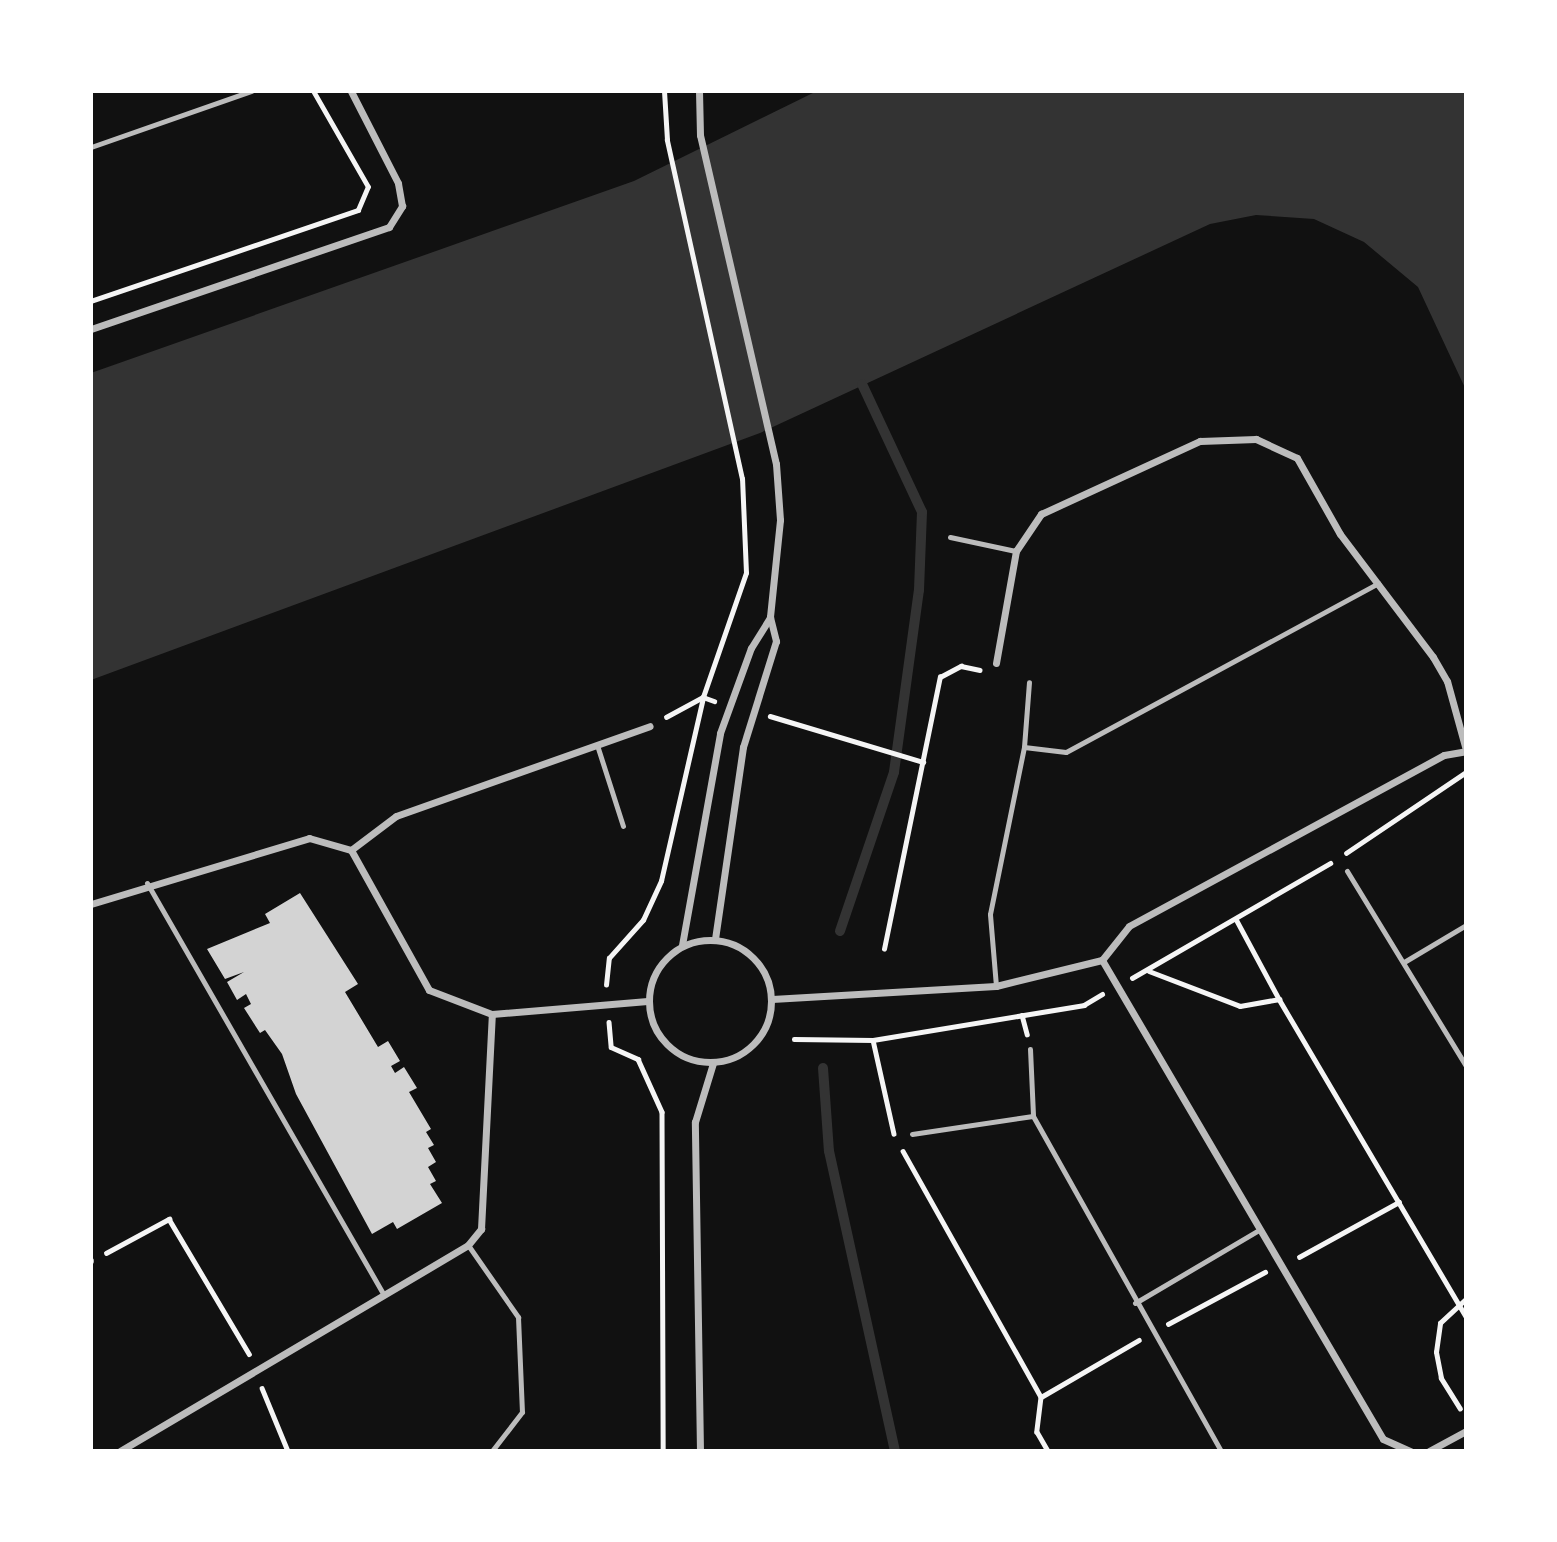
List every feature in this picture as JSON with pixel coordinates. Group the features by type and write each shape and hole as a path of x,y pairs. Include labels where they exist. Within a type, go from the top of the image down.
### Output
{"street":[{"path":"91,329 379,234 402,206 398,183 351,91"},
{"path":"699,91 700,135 776,464 779,556 770,617 776,642 743,747 715,939"},
{"path":"772,999 996,986 1102,960 1129,926 1444,755 1466,751 1447,681 1340,534 1297,458 1256,439 1200,441 1066,498 1041,514 1016,551 996,663"},
{"path":"682,945 720,733 751,648 770,617"},
{"path":"351,850 396,816 650,726"},
{"path":"91,904 147,883 309,838 351,850 429,990 492,1014 647,1001"},
{"path":"715,939 753,956 772,999 762,1034 738,1056 713,1063 673,1052 653,1027 647,1001 658,966 682,945 715,939"},
{"path":"1102,960 1119,983 1257,1231 1383,1439 1410,1451"},
{"path":"120,1451 468,1245 481,1229 492,1014"},
{"path":"699,1451 695,1122 713,1063"},
{"path":"1429,1451 1466,1431"}],"lane":[{"path":"91,147 251,91"},
{"path":"950,537 1016,551"},
{"path":"1024,747 1066,752 1378,583"},
{"path":"996,986 990,914 1024,747 1030,682"},
{"path":"597,745 623,826"},
{"path":"1346,871 1466,1066"},
{"path":"147,883 383,1294"},
{"path":"1404,962 1466,925"},
{"path":"1030,1049 1033,1116 1135,1303 1221,1451"},
{"path":"912,1133 1033,1116"},
{"path":"1135,1303 1257,1231"},
{"path":"468,1245 518,1317 522,1412 492,1451"}],"path":[{"path":"91,301 358,210 368,187 313,91"},
{"path":"664,91 667,141 742,479"},
{"path":"884,949 940,677 961,666 988,672"},
{"path":"875,751 923,762"},
{"path":"794,1039 873,1040 1084,1005 1236,919 1466,772"},
{"path":"1236,919 1279,999 1466,1317"},
{"path":"1148,971 1240,1006 1279,999"},
{"path":"873,1040 889,1126 1041,1397 1037,1432 1048,1451"},
{"path":"1041,1397 1153,1332 1278,1266 1351,1233 1399,1202"},
{"path":"91,1261 169,1219 259,1370 264,1399 288,1451"},
{"path":"1460,1409 1441,1378 1436,1352 1440,1323 1460,1308 1466,1299"}],"shaded area":[{"path":"817,91 1466,91 1466,390 1418,287 1364,242 1314,219 1256,215 1210,224 760,433 91,680 91,373 634,181"}],"building":[{"path":"300,893 358,984 345,992 378,1047 388,1041 400,1061 391,1066 395,1073 404,1067 417,1088 409,1092 431,1129 426,1132 434,1145 428,1148 436,1162 428,1167 436,1181 430,1184 442,1203 397,1229 393,1222 372,1234 296,1094 282,1054 265,1030 260,1033 244,1008 251,1004 246,994 237,1000 227,982 244,972 225,979 207,949 270,923 265,914"}],"waterway":[{"path":"840,931 894,772 919,590 922,512 862,384"},
{"path":"823,1068 829,1151 895,1451"}]}
